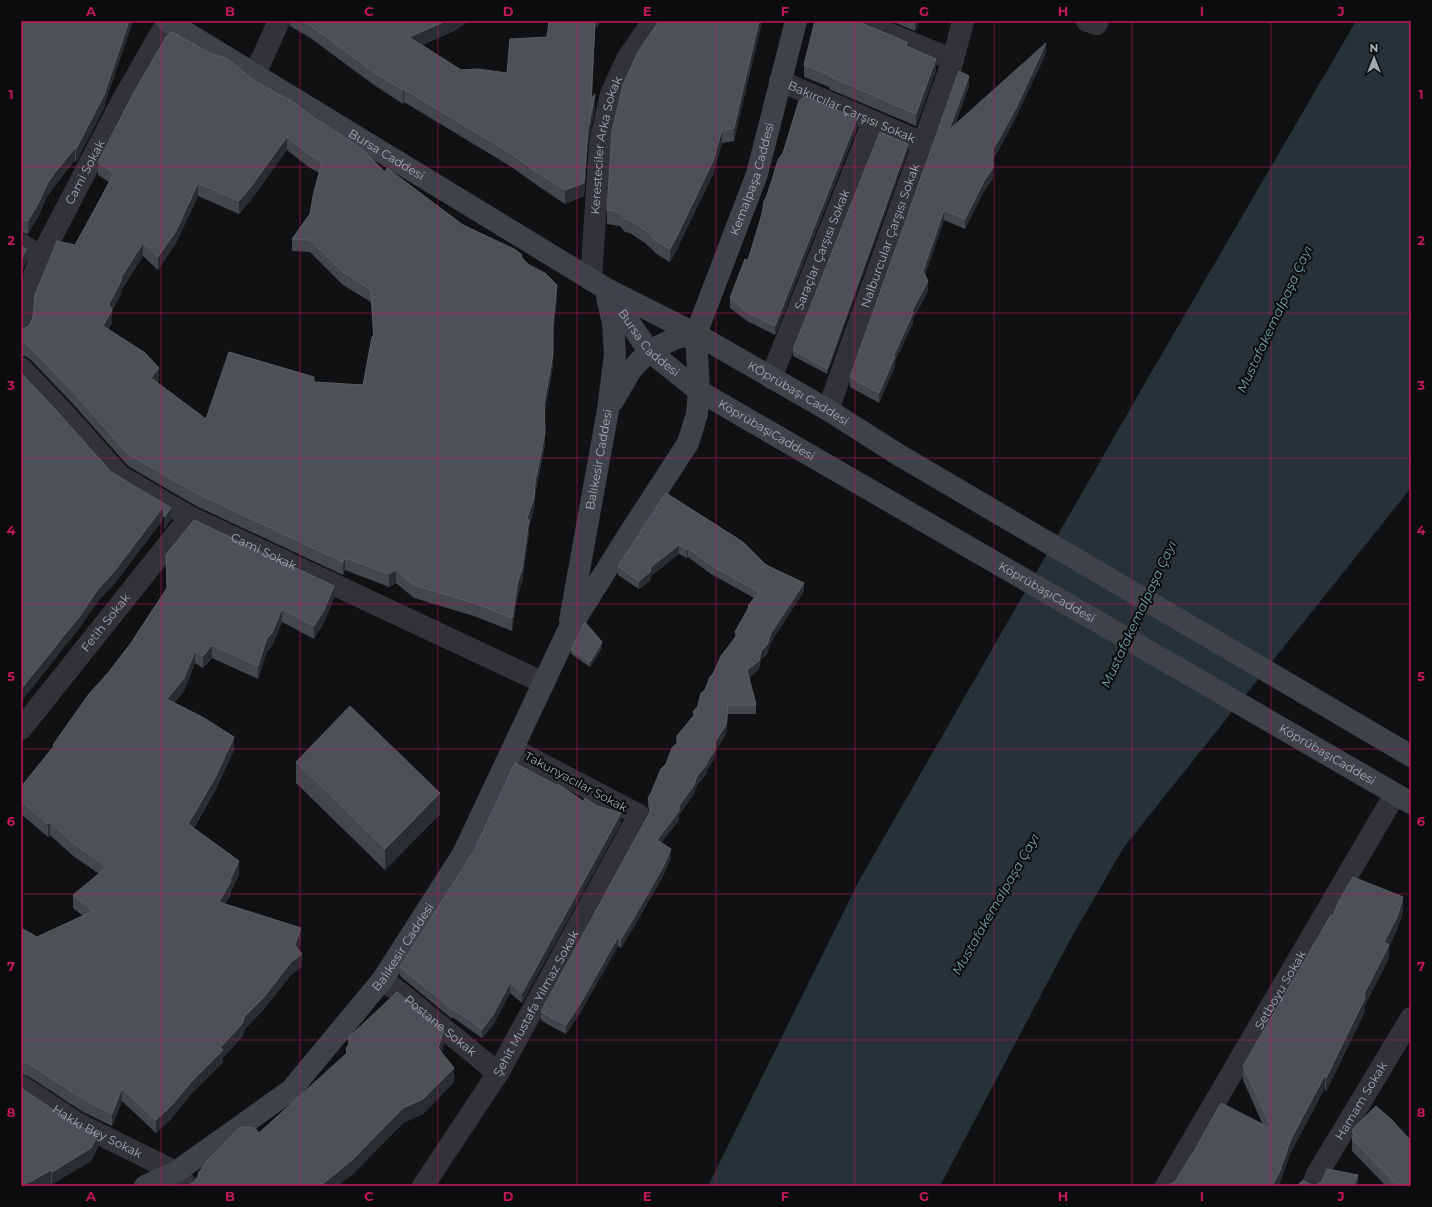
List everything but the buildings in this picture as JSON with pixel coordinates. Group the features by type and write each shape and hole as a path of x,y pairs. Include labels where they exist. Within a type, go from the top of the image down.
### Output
{"main road":[{"name":"Bursa Caddesi","path":"167,21 598,284 696,334"},
{"name":"Kemalpaşa Caddesi","path":"696,334 757,174 796,21"},
{"name":"Bursa Caddesi","path":"598,284 649,351 699,391"},
{"name":"Balıkesir Caddesi","path":"568,631 608,410 615,354 613,323 598,284"},
{"name":"Balıkesir Caddesi","path":"145,1186 182,1179 291,1090 383,979 463,854 568,631 688,443 697,414 699,391 696,334"},
{"path":"608,410 631,370 649,351 676,338 696,334"},
{"name":"KÖprübaşı Caddesi","path":"696,334 828,410 900,455 1411,756"},
{"name":"KöprübaşıCaddesi","path":"699,391 1403,798"}],"street":[{"name":"Cami Sokak","path":"21,329 23,305 41,257 121,103 167,21"},
{"path":"255,74 279,21"},
{"name":"Keresteciler Arka Sokak","path":"598,284 600,143 611,94 627,59 653,21"},
{"path":"858,21 953,60"},
{"name":"Nalburcular Çarşısı Sokak","path":"828,410 953,60 963,21"},
{"path":"1087,21 1097,24 1098,21"},
{"name":"Bakırcılar Çarşısı Sokak","path":"780,81 924,143"},
{"name":"Saraçlar Çarşısı Sokak","path":"771,378 874,122"},
{"path":"21,244 41,257"},
{"name":"Cami Sokak","path":"21,368 64,413 120,476 190,517 544,683"},
{"name":"Fetih Sokak","path":"21,729 190,517"},
{"name":"Takunyacılar Sokak","path":"513,749 639,815"},
{"name":"Setboyu Sokak","path":"1166,1186 1403,798"},
{"name":"Şehit Mustafa Yılmaz Sokak","path":"423,1186 498,1073 639,815"},
{"name":"Postane Sokak","path":"383,979 498,1073"},
{"name":"Hamam Sokak","path":"1313,1186 1316,1176 1411,1018"},
{"name":"Hakkı Bey Sokak","path":"21,1086 77,1123 182,1179"}],"water":[{"name":"Mustafakemalpaşa Çayı","path":"1356,21 1411,21 1411,488 1124,847 1071,938 940,1186 708,1186 860,879 1152,371"}]}
